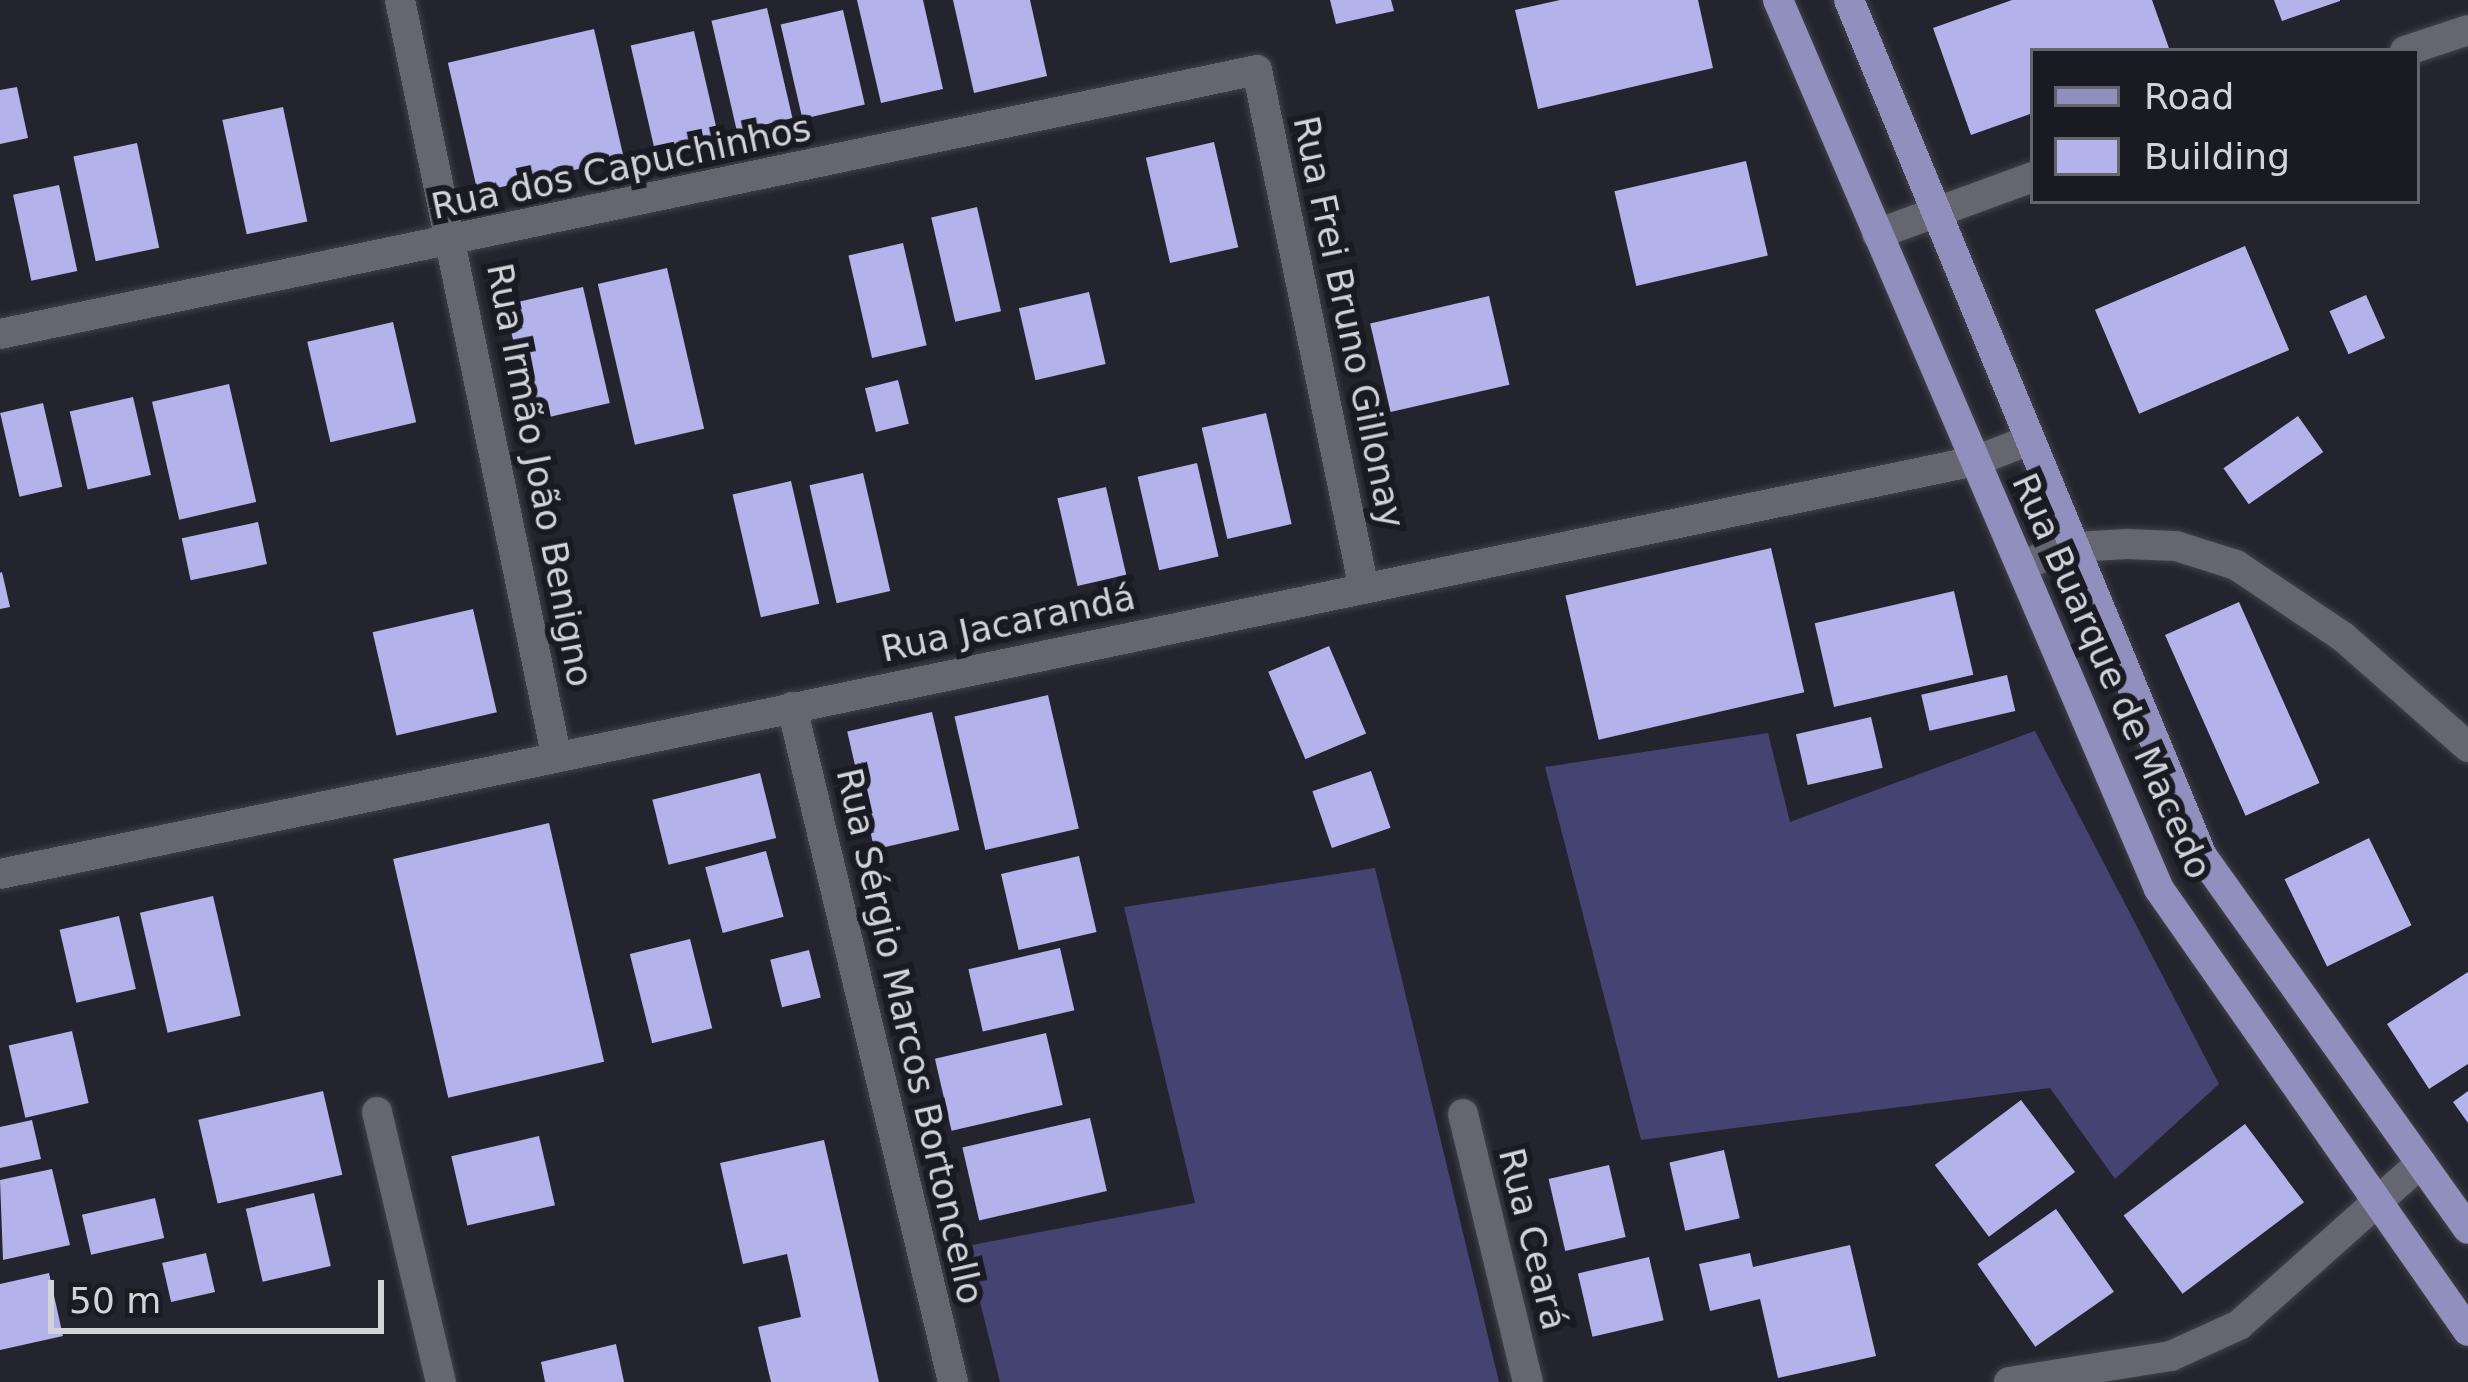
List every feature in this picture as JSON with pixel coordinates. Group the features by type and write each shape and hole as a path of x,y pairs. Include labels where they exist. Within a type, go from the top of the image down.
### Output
{"main road":[{"name":"Rua Buarque de Macedo","path":"1778,0 1975,461 2024,564 2159,890 2377,1207 2468,1330"},
{"name":"Rua Buarque de Macedo","path":"1849,0 2201,856 2468,1229"},
{"path":"2139,842 2186,818"}],"street":[{"name":"Rua Irmão João Benigno","path":"400,0 454,243 556,754"},
{"path":"2414,48 2468,30"},
{"name":"Rua dos Capuchinhos","path":"0,334 454,243 1257,70"},
{"name":"Rua Frei Bruno Gillonay","path":"1257,70 1364,589"},
{"path":"1877,234 2030,178"},
{"name":"Rua Jacarandá","path":"0,874 556,754 1975,461 2030,440"},
{"path":"2024,564 2074,547 2176,547 2236,565 2343,637 2468,747"},
{"name":"Rua Sérgio Marcos Bortoncello","path":"792,707 952,1382"},
{"path":"377,1112 441,1382"},
{"name":"Rua Ceará","path":"1463,1114 1528,1382"},
{"path":"2009,1382 2171,1356 2240,1325 2421,1163"}],"shaded area":[{"path":"2035,731 2219,1084 2115,1179 2050,1088 1641,1140 1545,767 1768,733 1790,822"},
{"path":"1375,868 1499,1382 1000,1382 966,1246 1195,1203 1124,907"}],"building":[{"path":"857,0 923,0 943,89 881,103"},
{"path":"953,0 1030,0 1047,76 974,93"},
{"path":"1330,0 1391,0 1394,11 1336,24"},
{"path":"1560,0 1698,0 1713,68 1538,109 1515,10"},
{"path":"2012,0 2152,0 2169,48 2030,48 2030,114 1971,135 1933,28"},
{"path":"2274,0 2340,0 2340,1 2282,21"},
{"path":"767,8 792,118 737,131 711,21"},
{"path":"843,10 865,105 802,119 781,24"},
{"path":"594,29 624,159 478,192 448,63"},
{"path":"694,31 718,134 655,149 631,46"},
{"path":"17,87 28,138 0,144 0,90"},
{"path":"283,107 307,221 247,234 222,120"},
{"path":"1214,142 1238,247 1170,263 1146,158"},
{"path":"137,143 159,248 96,261 73,157"},
{"path":"1746,161 1768,256 1636,286 1614,191"},
{"path":"59,185 77,271 31,281 13,195"},
{"path":"977,207 1001,311 955,322 931,218"},
{"path":"903,243 927,345 872,358 848,256"},
{"path":"2245,246 2289,350 2139,414 2095,310"},
{"path":"667,268 704,429 635,445 598,284"},
{"path":"583,287 610,403 532,421 505,305"},
{"path":"1089,292 1106,364 1035,380 1019,308"},
{"path":"2366,295 2385,338 2349,354 2329,311"},
{"path":"1489,296 1509,385 1391,412 1370,323"},
{"path":"393,322 416,422 330,442 307,342"},
{"path":"898,380 909,424 876,432 865,388"},
{"path":"229,384 256,502 179,520 152,402"},
{"path":"133,397 151,475 88,490 70,412"},
{"path":"43,403 62,487 19,497 0,413"},
{"path":"1266,413 1292,524 1227,539 1202,428"},
{"path":"2298,416 2323,452 2249,504 2223,468"},
{"path":"1197,463 1219,557 1159,570 1138,477"},
{"path":"863,473 890,591 837,603 809,485"},
{"path":"791,481 819,604 761,617 733,494"},
{"path":"1106,487 1126,575 1078,586 1057,498"},
{"path":"258,522 267,564 191,580 182,538"},
{"path":"1771,548 1804,692 1599,740 1565,595"},
{"path":"0,573 10,607 0,609"},
{"path":"1954,591 1973,675 1834,707 1815,623"},
{"path":"2239,602 2320,783 2246,816 2165,635"},
{"path":"473,609 497,712 396,735 373,632"},
{"path":"1329,646 1366,733 1305,759 1268,672"},
{"path":"2007,675 2015,711 1930,731 1921,695"},
{"path":"1048,695 1079,828 985,850 954,717"},
{"path":"932,712 959,830 874,849 847,732"},
{"path":"1871,717 1883,768 1808,785 1796,734"},
{"path":"1371,771 1391,828 1332,848 1312,791"},
{"path":"760,773 776,838 669,865 652,800"},
{"path":"549,823 604,1062 448,1098 393,859"},
{"path":"2369,838 2412,925 2327,966 2285,879"},
{"path":"766,851 784,917 723,933 705,867"},
{"path":"1079,856 1097,932 1019,950 1001,874"},
{"path":"213,896 241,1016 168,1033 140,913"},
{"path":"119,916 136,989 76,1003 60,930"},
{"path":"690,939 712,1028 652,1043 630,954"},
{"path":"1060,948 1074,1010 983,1032 968,969"},
{"path":"809,950 821,998 782,1007 770,960"},
{"path":"2468,972 2468,1064 2429,1089 2387,1024"},
{"path":"72,1031 89,1103 25,1118 9,1046"},
{"path":"1046,1033 1063,1105 952,1131 935,1059"},
{"path":"323,1091 342,1175 218,1204 198,1120"},
{"path":"2468,1091 2468,1123 2453,1102"},
{"path":"2021,1100 2075,1172 1989,1237 1935,1165"},
{"path":"1090,1118 1107,1191 979,1221 962,1147"},
{"path":"32,1120 41,1159 0,1168 0,1127"},
{"path":"2245,1124 2304,1202 2183,1294 2124,1215"},
{"path":"539,1136 555,1205 467,1225 451,1156"},
{"path":"824,1140 879,1382 771,1382 758,1327 801,1317 787,1254 743,1264 720,1163"},
{"path":"1724,1150 1740,1218 1685,1231 1669,1163"},
{"path":"1609,1165 1626,1237 1565,1251 1549,1179"},
{"path":"52,1169 70,1245 3,1260 0,1180"},
{"path":"314,1193 331,1266 263,1282 246,1209"},
{"path":"155,1198 164,1238 91,1255 82,1215"},
{"path":"2056,1209 2114,1292 2035,1347 1977,1264"},
{"path":"1850,1245 1876,1356 1778,1378 1760,1299 1710,1311 1699,1264 1750,1253 1753,1267"},
{"path":"206,1253 215,1292 171,1302 162,1263"},
{"path":"1649,1257 1664,1320 1592,1337 1578,1273"},
{"path":"49,1273 63,1336 0,1350 0,1284"},
{"path":"616,1344 624,1382 545,1382 541,1362"}]}
